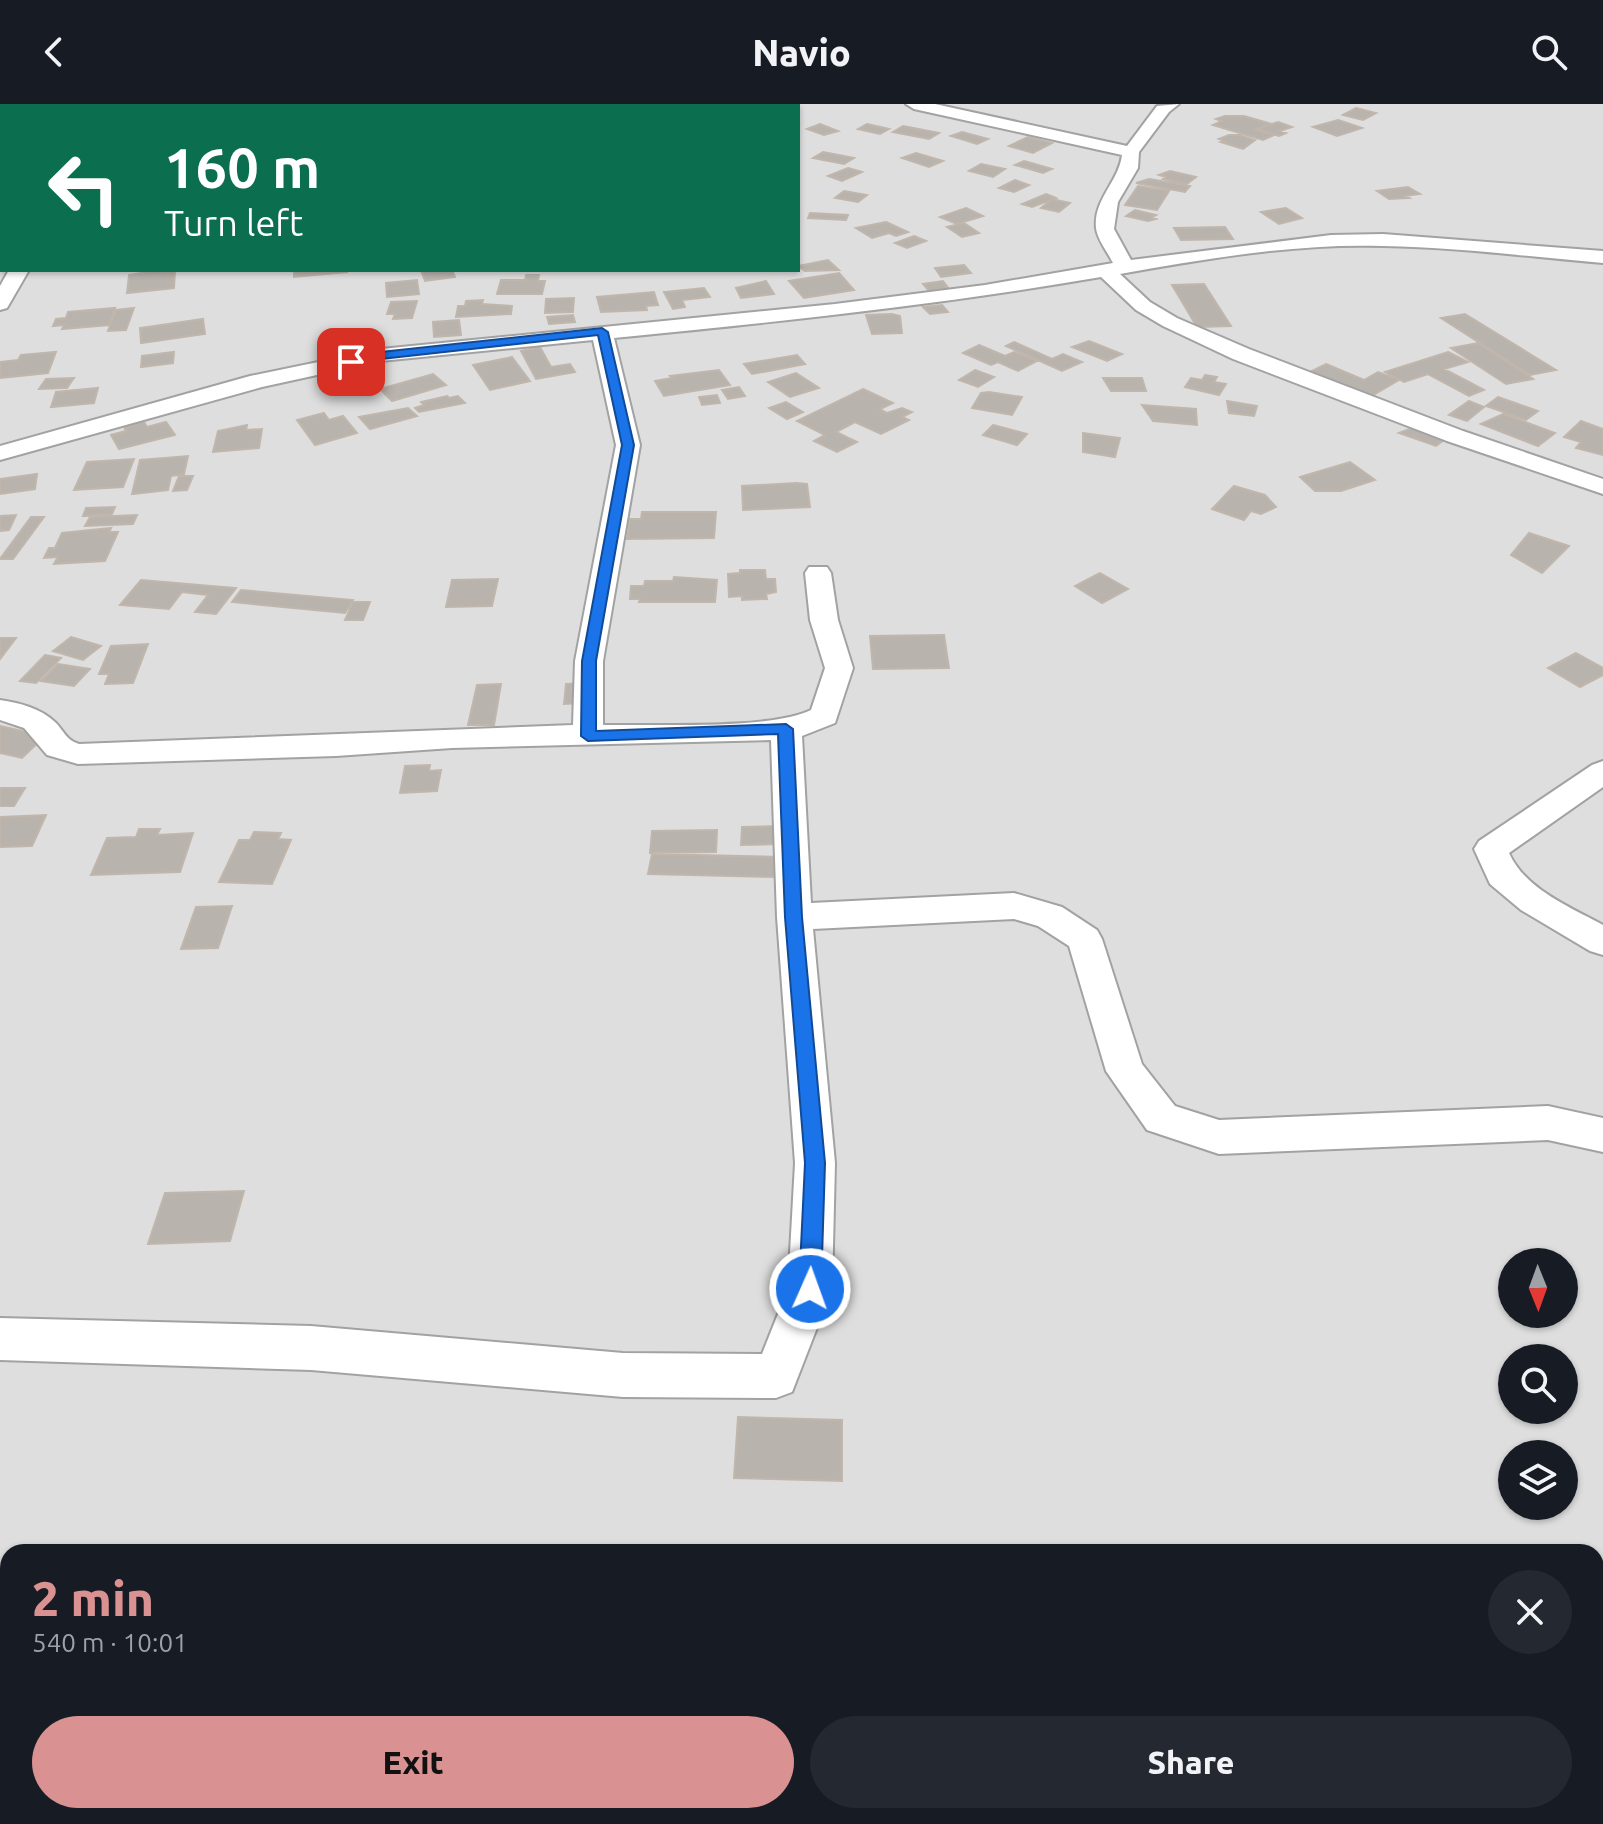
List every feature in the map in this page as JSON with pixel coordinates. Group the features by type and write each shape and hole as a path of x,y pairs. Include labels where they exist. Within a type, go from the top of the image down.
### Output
{"street":[{"path":"914,104 1131,152"},
{"path":"1171,104 1163,109 1131,152 1129,168 1109,202 1105,229 1114,268 1143,306 1227,348 1455,436 1603,487"},
{"path":"0,453 258,381 381,355 835,310 985,291 1114,268 1331,241 1383,240 1603,257"},
{"path":"1565,253 1603,278"},
{"path":"0,304 18,272"},
{"path":"588,736 589,661 628,445 602,332"},
{"path":"0,710 16,711 45,726 58,748 78,754 804,726 824,716 839,668 824,620 818,573"},
{"path":"0,1339 311,1348 623,1375 776,1376 810,1289 815,1163 794,917 786,729"},
{"path":"1603,772 1491,849 1502,875 1533,901 1603,942"},
{"path":"794,917 1014,906 1050,916 1084,939 1125,1071 1161,1118 1219,1137 1548,1123 1603,1135"}],"shaded area":[{"path":"800,104 1603,104 1603,1544 0,1544 0,272 800,272"}],"building":[{"path":"1356,108 1376,113 1363,120 1343,115"},
{"path":"1244,116 1272,124 1256,130 1274,135 1263,140 1213,125 1222,121 1216,119"},
{"path":"1338,120 1362,128 1337,136 1313,127"},
{"path":"1278,122 1292,127 1280,131 1286,133 1279,136 1257,129"},
{"path":"820,124 838,131 824,135 807,129"},
{"path":"867,124 889,129 880,134 858,129"},
{"path":"903,126 939,133 929,139 893,132"},
{"path":"962,132 988,139 977,144 951,136"},
{"path":"1229,135 1255,140 1243,149 1219,139"},
{"path":"1028,137 1052,143 1033,153 1009,146"},
{"path":"823,152 854,158 844,164 813,158"},
{"path":"916,153 943,161 929,167 902,158"},
{"path":"1024,161 1052,169 1043,173 1015,165"},
{"path":"981,164 1005,169 993,177 969,171"},
{"path":"848,168 862,172 842,181 828,176"},
{"path":"1170,171 1196,177 1187,184 1163,179 1166,177 1159,175"},
{"path":"1149,179 1190,186 1185,192 1136,183"},
{"path":"1015,180 1029,185 1014,192 999,188"},
{"path":"1138,186 1169,191 1157,210 1125,205"},
{"path":"1408,187 1420,194 1389,199 1377,191"},
{"path":"844,191 867,195 858,202 835,198"},
{"path":"1046,194 1056,198 1032,207 1022,204"},
{"path":"1052,199 1070,203 1059,212 1041,208"},
{"path":"966,208 983,216 957,224 940,217"},
{"path":"1286,208 1302,218 1279,224 1261,212"},
{"path":"1135,210 1156,215 1152,217 1156,219 1148,221 1126,216"},
{"path":"810,213 848,215 846,220 808,218"},
{"path":"886,222 908,232 872,238 856,228"},
{"path":"964,223 979,233 962,237 947,227"},
{"path":"1225,227 1233,239 1181,240 1174,228"},
{"path":"914,236 926,241 907,248 895,243"},
{"path":"828,260 839,270 805,271 800,266"},
{"path":"964,265 971,273 941,277 935,268"},
{"path":"175,272 174,288 127,293 129,275"},
{"path":"294,272 347,272 294,277"},
{"path":"422,272 453,272 455,277 425,281"},
{"path":"839,273 854,290 804,298 789,281"},
{"path":"526,275 539,275 538,281 545,281 542,294 497,294 501,280 525,280"},
{"path":"417,280 419,294 387,297 386,283"},
{"path":"766,281 774,294 741,298 736,288"},
{"path":"943,281 949,289 929,291 923,284"},
{"path":"1204,284 1231,326 1197,327 1172,285"},
{"path":"704,288 710,297 682,300 685,307 673,309 664,292"},
{"path":"654,292 658,305 646,306 647,310 601,312 597,297"},
{"path":"574,298 573,312 545,313 546,299"},
{"path":"483,300 482,304 512,306 511,314 456,317 458,306 465,306 466,301"},
{"path":"417,301 412,318 393,319 395,314 387,314 391,302"},
{"path":"942,305 948,312 930,314 923,307"},
{"path":"115,308 109,325 62,329 64,325 53,326 56,319 66,318 68,312"},
{"path":"134,308 126,330 108,331 116,310"},
{"path":"1465,314 1556,370 1530,375 1441,318"},
{"path":"573,315 575,322 549,324 547,317"},
{"path":"866,315 900,316 902,333 872,334"},
{"path":"203,319 205,334 141,343 140,328"},
{"path":"459,320 461,335 434,337 433,322"},
{"path":"1089,341 1122,354 1107,361 1072,347"},
{"path":"1014,342 1052,359 1063,354 1082,362 1062,371 1006,346"},
{"path":"1478,343 1533,379 1506,384 1451,348"},
{"path":"979,345 1005,356 1014,352 1037,361 1018,371 998,362 991,365 963,353"},
{"path":"540,347 551,367 570,364 575,372 536,379 521,351"},
{"path":"56,352 48,373 0,378 1,362 18,360 21,355"},
{"path":"174,352 173,363 141,367 142,356"},
{"path":"1448,352 1468,362 1444,369 1484,390 1469,396 1428,374 1404,382 1385,372"},
{"path":"797,355 805,364 752,374 744,364"},
{"path":"512,357 530,381 490,390 473,365"},
{"path":"1326,364 1364,380 1378,372 1399,380 1370,397 1310,372"},
{"path":"719,370 730,385 664,396 655,381 672,378 670,376"},
{"path":"975,370 994,377 978,387 959,380"},
{"path":"796,373 819,388 790,397 768,382"},
{"path":"433,374 446,385 392,401 380,389"},
{"path":"1205,375 1217,377 1214,382 1226,384 1219,395 1185,387 1191,378 1202,380"},
{"path":"74,378 67,388 39,389 46,379"},
{"path":"1103,378 1142,378 1146,391 1111,391"},
{"path":"739,387 745,396 728,399 722,390"},
{"path":"98,388 94,403 51,407 56,392"},
{"path":"863,389 893,403 880,409 887,413 902,408 912,412 902,417 909,420 881,434 855,422 836,432 857,442 837,452 814,441 825,435 797,421"},
{"path":"981,393 1022,397 1012,415 972,408"},
{"path":"717,395 720,403 702,405 699,397"},
{"path":"458,396 465,403 419,412 415,408 424,405 421,402"},
{"path":"1498,397 1538,411 1526,420 1486,406"},
{"path":"1227,401 1257,406 1254,416 1229,413"},
{"path":"1469,401 1484,407 1467,421 1449,415"},
{"path":"786,402 803,412 787,419 769,408"},
{"path":"1142,405 1196,409 1197,425 1153,421"},
{"path":"408,408 417,416 370,429 359,417"},
{"path":"324,413 329,420 343,416 357,433 315,445 297,420"},
{"path":"1503,414 1555,433 1538,446 1481,424"},
{"path":"1581,421 1603,429 1603,455 1576,448 1581,442 1564,437"},
{"path":"144,422 147,427 166,422 175,435 119,449 111,435 126,431 124,427"},
{"path":"247,425 246,430 262,429 259,448 213,452 218,431"},
{"path":"993,425 1027,434 1017,445 983,435"},
{"path":"1412,428 1444,440 1436,446 1399,433"},
{"path":"1083,433 1120,438 1115,457 1083,452"},
{"path":"188,456 184,474 171,476 168,490 132,494 140,460"},
{"path":"134,459 123,487 74,490 87,462"},
{"path":"1350,462 1375,480 1341,491 1315,491 1300,477"},
{"path":"37,474 35,489 0,494 0,479"},
{"path":"179,476 193,476 187,490 173,491"},
{"path":"807,484 810,507 743,510 742,486"},
{"path":"1234,486 1265,495 1276,507 1261,514 1251,511 1244,520 1212,509"},
{"path":"115,507 112,514 83,516 86,508"},
{"path":"642,512 716,512 714,538 627,539 630,519 641,519"},
{"path":"16,515 9,530 0,531 0,516"},
{"path":"137,515 133,524 85,526 90,517"},
{"path":"31,517 44,517 13,559 0,559"},
{"path":"111,528 109,532 118,532 105,561 54,564 58,557 44,558 49,548 55,548 62,533"},
{"path":"1529,533 1569,546 1542,573 1511,555"},
{"path":"740,570 765,570 766,579 775,579 776,592 766,594 767,599 729,597 728,574 740,573"},
{"path":"1100,573 1128,589 1102,603 1075,586"},
{"path":"674,577 717,580 715,602 639,602 640,599 630,599 631,586 644,586 645,581 673,581"},
{"path":"498,579 492,606 446,607 452,580"},
{"path":"141,580 236,588 216,614 195,612 208,595 182,592 169,609 120,605"},
{"path":"241,590 353,600 345,613 232,602"},
{"path":"353,602 370,602 363,620 345,620"},
{"path":"944,635 949,668 873,669 870,636"},
{"path":"71,637 101,646 83,660 53,651"},
{"path":"0,638 16,638 0,659"},
{"path":"148,644 133,683 105,684 109,674 99,674 111,646"},
{"path":"1576,653 1603,668 1603,675 1580,687 1548,668"},
{"path":"45,655 61,658 36,683 20,681"},
{"path":"58,664 90,669 74,686 41,681"},
{"path":"584,683 582,703 564,704 566,684"},
{"path":"501,684 494,725 468,725 477,685"},
{"path":"0,726 45,736 22,758 0,753"},
{"path":"430,765 429,771 441,770 437,791 400,793 405,766"},
{"path":"0,788 25,788 14,806 0,806"},
{"path":"46,815 32,846 0,847 0,817"},
{"path":"778,826 779,844 741,845 742,827"},
{"path":"139,829 160,829 157,835 193,833 180,872 91,875 107,838 136,837"},
{"path":"717,830 716,852 650,853 652,831"},
{"path":"254,832 281,833 278,839 291,840 272,884 219,882 239,840 250,840"},
{"path":"652,854 780,857 778,877 648,874"},
{"path":"232,906 218,948 181,949 196,907"},
{"path":"244,1191 230,1241 148,1244 165,1193"},
{"path":"738,1417 842,1420 842,1481 734,1478"}],"route":[{"path":"351,362 381,355 602,332 628,445 589,661 588,736 786,729 794,917 815,1163 810,1289"}]}
